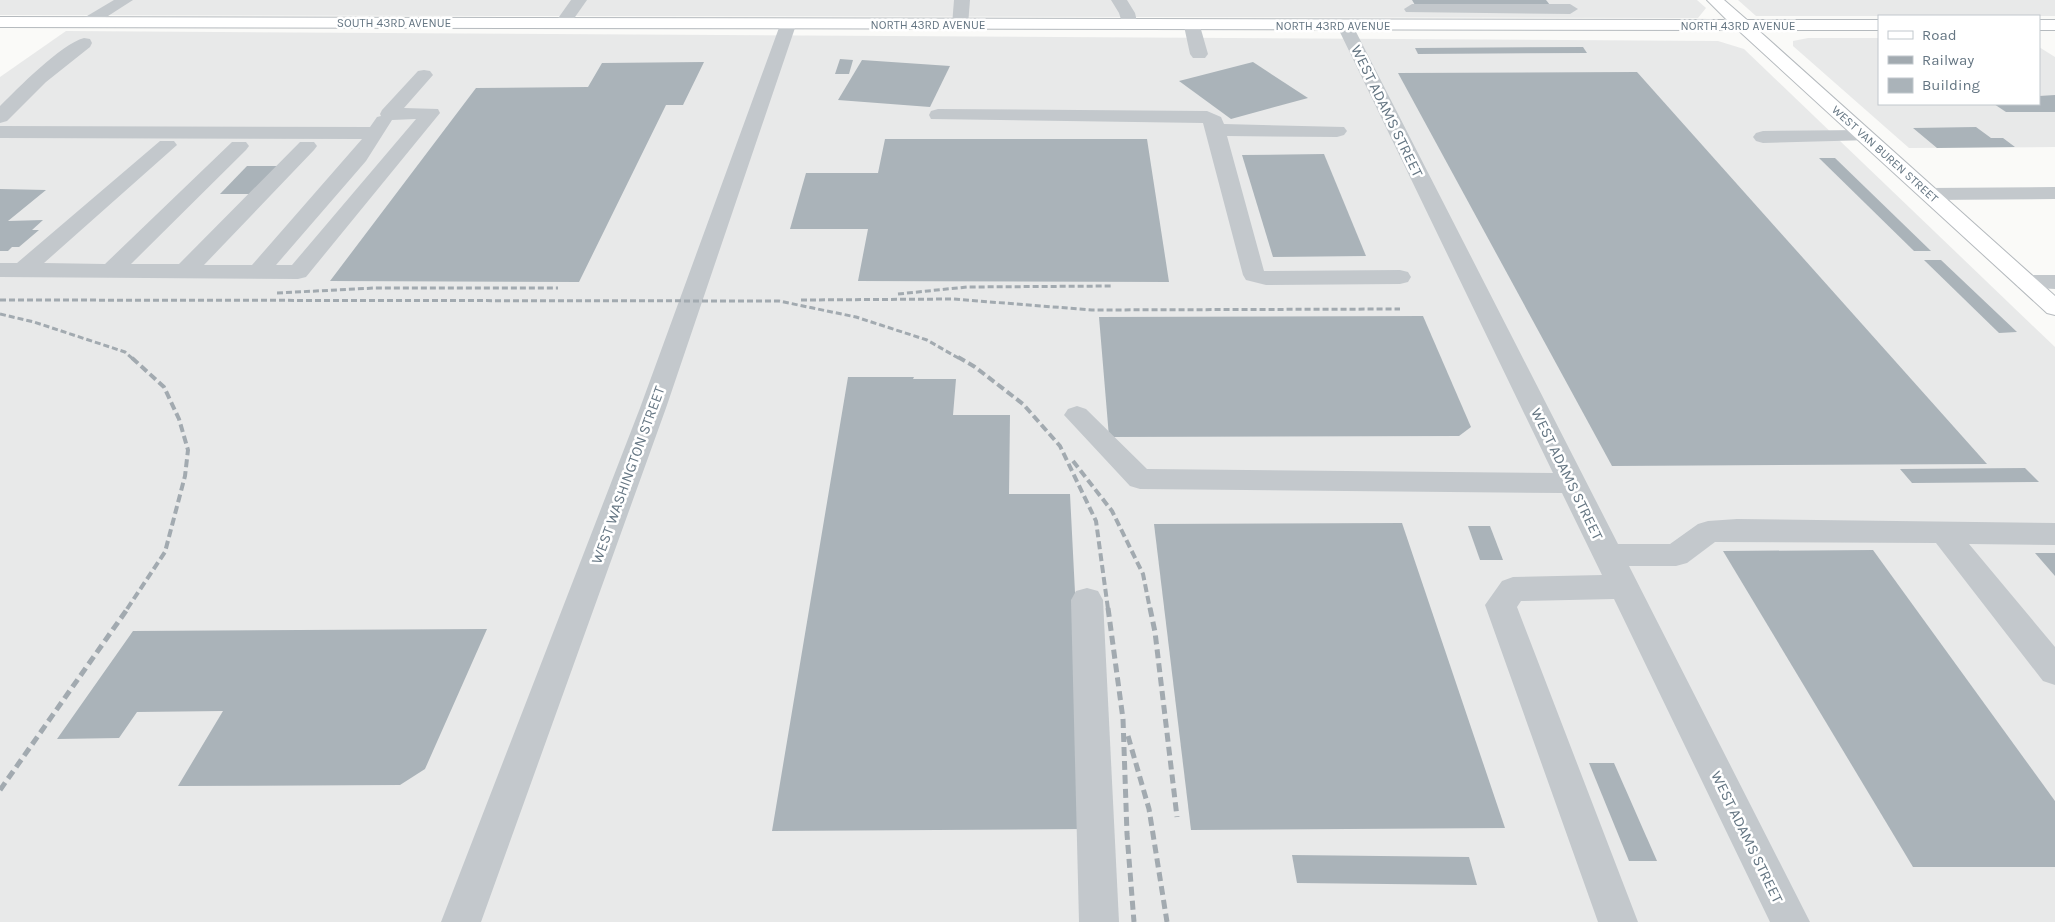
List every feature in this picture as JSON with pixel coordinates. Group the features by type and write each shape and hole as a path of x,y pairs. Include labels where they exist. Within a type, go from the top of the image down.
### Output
{"main road":[{"name":"WEST VAN BUREN STREET","path":"1715,0 2055,308"},
{"name":"SOUTH 43RD AVENUE","path":"0,22 788,25"},
{"name":"NORTH 43RD AVENUE","path":"788,25 1878,26"},
{"path":"2040,25 2055,25"}],"street":[{"path":"88,22 125,0"},
{"path":"562,24 579,0"},
{"path":"960,25 962,0"},
{"path":"1119,0 1127,13 1130,26"},
{"path":"1409,5 1570,9"},
{"path":"1409,5 1422,26"},
{"name":"WEST WASHINGTON STREET","path":"461,922 653,408 788,25"},
{"path":"1192,26 1199,54"},
{"name":"WEST ADAMS STREET","path":"1345,26 1790,922"},
{"path":"0,117 27,89 61,59 84,43"},
{"path":"259,271 371,140 389,114 424,74"},
{"path":"0,270 298,272 431,113 389,114"},
{"path":"938,114 1197,116 1214,121 1254,274 1266,278 1400,277"},
{"path":"1216,130 1337,131"},
{"path":"0,132 371,140"},
{"path":"1763,137 1864,136"},
{"path":"0,145 307,146 371,140"},
{"path":"22,270 167,145"},
{"path":"112,271 239,146"},
{"path":"185,271 307,146"},
{"path":"1928,194 2055,193"},
{"path":"2026,282 2055,282"},
{"path":"1077,415 1140,479 1571,482"},
{"path":"1608,556 1676,555 1708,532 1736,530 2055,534"},
{"path":"1943,532 2055,671"},
{"path":"1618,922 1501,605 1513,589 1623,587"},
{"path":"1087,600 1099,922"}],"shaded area":[{"path":"0,0 1697,0 1706,8 1698,18 0,15"},
{"path":"1738,0 2055,0 2055,16 1756,16"},
{"path":"66,31 1718,41 1744,49 2055,347 2055,922 0,922 0,77"},
{"path":"1808,38 1878,38 1878,105 2040,105 2040,48 2055,57 2055,147 1909,148 1793,46 1793,41"}],"building":[{"path":"1412,0 1546,0 1550,5 1415,5"},
{"path":"1583,47 1587,53 1418,54 1415,48"},
{"path":"840,59 853,60 849,74 835,74"},
{"path":"862,60 950,66 930,107 838,100"},
{"path":"704,62 683,105 666,105 579,282 330,281 476,88 588,87 602,63"},
{"path":"1253,62 1308,98 1231,119 1179,81"},
{"path":"1637,72 1987,464 1612,466 1398,73"},
{"path":"2055,95 2055,112 2006,112 1996,105 2040,105 2040,96"},
{"path":"1976,127 1991,138 2003,138 2015,147 1937,148 1913,128"},
{"path":"885,139 1147,139 1169,282 858,281 868,229 790,229 806,173 878,173"},
{"path":"1324,154 1366,256 1273,257 1242,155"},
{"path":"1819,158 1835,158 1931,251 1914,251"},
{"path":"247,166 280,166 254,194 220,194"},
{"path":"0,189 46,190 8,221 43,220 32,230 39,230 19,247 12,247 8,251 0,251"},
{"path":"1924,260 1941,260 2017,332 1999,333"},
{"path":"1423,316 1471,427 1459,436 1109,437 1099,317"},
{"path":"848,377 956,379 953,415 1010,415 1009,494 1070,494 1087,829 772,831"},
{"path":"2025,468 2039,482 1912,483 1900,469"},
{"path":"1402,523 1505,828 1191,830 1154,524"},
{"path":"1468,526 1490,526 1503,560 1480,560"},
{"path":"1873,550 2055,801 2055,867 1913,867 1723,551"},
{"path":"2035,553 2055,553 2055,576"},
{"path":"487,629 425,769 400,785 178,786 223,711 137,712 119,738 57,739 133,631"},
{"path":"1589,763 1614,763 1657,861 1629,861"},
{"path":"1292,855 1469,857 1477,885 1297,883"}],"railway":[{"path":"898,294 967,287 1111,286"},
{"path":"277,293 375,288 558,288"},
{"path":"801,300 953,299 1092,310 1400,309"},
{"path":"0,300 779,301 856,317 927,340 960,359"},
{"path":"0,314 34,322 125,352 133,359"},
{"path":"127,609 165,552 185,476 188,450 179,419 164,387 131,357"},
{"path":"958,357 975,367 1023,404 1060,446 1096,521 1108,609"},
{"path":"1073,461 1112,511 1143,574 1150,609"},
{"path":"0,790 128,608"},
{"path":"1108,608 1123,719 1127,834 1134,922"},
{"path":"1150,608 1155,632 1177,817"},
{"path":"1128,736 1149,809 1167,922"}]}
